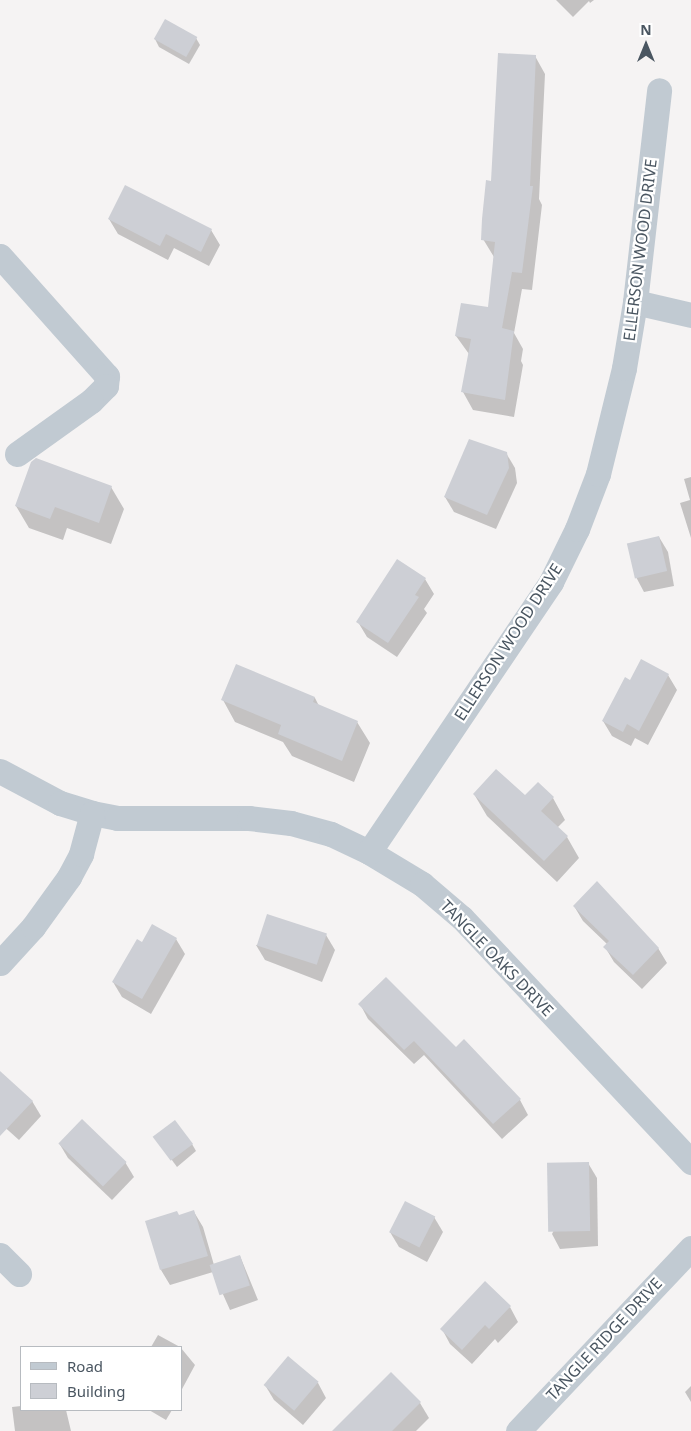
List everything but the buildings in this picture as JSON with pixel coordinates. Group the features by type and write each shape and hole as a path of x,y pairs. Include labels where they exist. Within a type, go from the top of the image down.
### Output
{"street":[{"name":"ELLERSON WOOD DRIVE","path":"369,852 551,582 577,529 598,474 624,368 635,302 660,90"},
{"path":"0,256 107,376 106,386 91,400 17,454"},
{"path":"635,302 691,315"},
{"name":"TANGLE OAKS DRIVE","path":"0,771 60,803 92,813 116,818 249,818 291,823 331,834 369,852 422,884 462,918 691,1162"},
{"path":"0,963 33,927 69,877 81,854 92,813"},
{"name":"TANGLE RIDGE DRIVE","path":"518,1431 691,1248"},
{"path":"0,1255 18,1274"}]}
